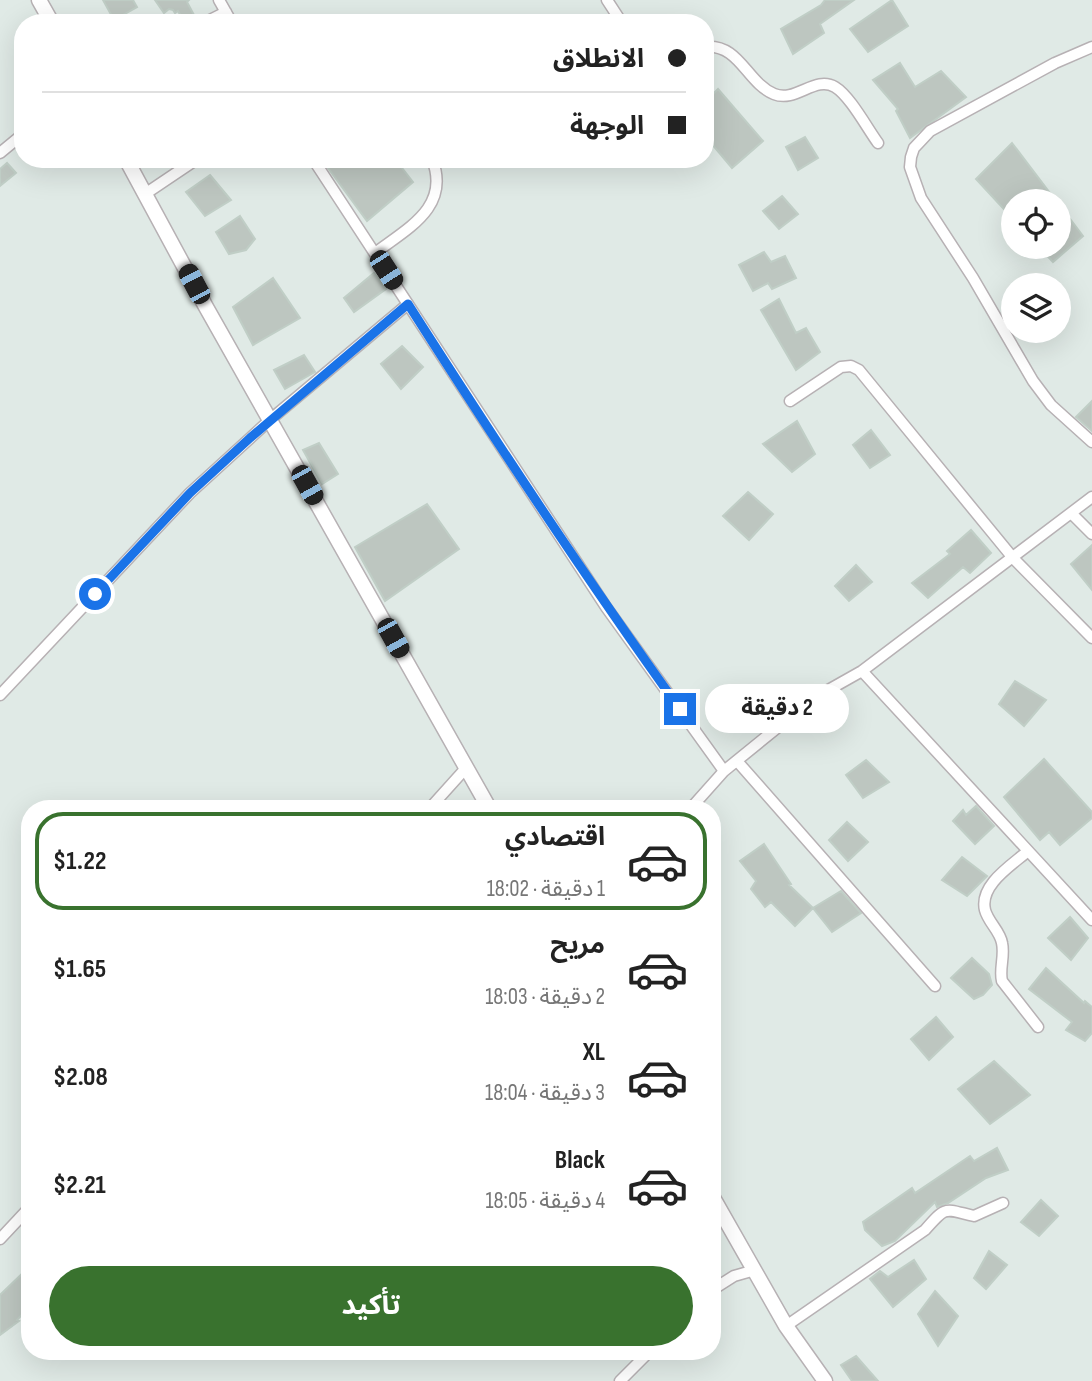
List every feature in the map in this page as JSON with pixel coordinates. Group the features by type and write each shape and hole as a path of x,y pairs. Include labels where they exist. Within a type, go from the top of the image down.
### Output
{"street":[{"path":"219,0 226,12 222,14"},
{"path":"714,46 725,49 766,89 775,94 783,96 796,93 822,83 832,85 841,91 877,143"},
{"path":"1092,47 1055,63 930,131 914,148 910,167 920,198 973,278 1033,381 1051,405 1092,442"},
{"path":"0,153 14,141"},
{"path":"131,168 206,307 484,800"},
{"path":"145,194 184,168"},
{"path":"319,168 606,607 724,771"},
{"path":"375,253 414,223 435,197 438,173 436,168"},
{"path":"0,695 190,493 271,419 408,304"},
{"path":"790,401 841,367 851,366 859,370 1013,558 1092,638"},
{"path":"698,800 724,771 823,693 862,671 1092,497"},
{"path":"1071,513 1092,534"},
{"path":"862,671 1092,920"},
{"path":"737,761 935,986"},
{"path":"437,800 466,768"},
{"path":"1028,851 998,877 987,892 985,911 1002,939 1002,981 1038,1027"},
{"path":"786,1325 925,1230 943,1212 955,1210 974,1216 1003,1203"},
{"path":"721,1211 786,1325 825,1381"},
{"path":"0,1239 21,1217"},
{"path":"721,1284 734,1276 755,1270"},
{"path":"620,1381 641,1360"}],"building":[{"path":"103,0 133,0 137,7 125,14 111,14"},
{"path":"155,0 189,0 187,2 193,14 180,14 169,9 164,13"},
{"path":"825,0 854,0 820,24 824,33 793,54 781,29"},
{"path":"892,0 908,26 868,52 850,29"},
{"path":"900,63 915,87 941,71 966,97 910,138 896,111 898,109 873,80"},
{"path":"718,89 763,141 732,168 714,147 714,93"},
{"path":"805,137 818,158 798,170 786,147"},
{"path":"1012,143 1047,189 1001,189 1001,206 976,179"},
{"path":"7,163 16,173 0,186 0,169"},
{"path":"328,168 402,168 413,182 367,221"},
{"path":"210,175 231,200 205,216 186,192"},
{"path":"782,196 798,214 779,229 763,211"},
{"path":"240,216 255,239 246,250 229,254 216,232"},
{"path":"1071,220 1083,236 1071,246"},
{"path":"764,252 771,262 785,256 796,278 772,289 768,283 753,291 739,265"},
{"path":"374,273 386,289 354,312 344,298"},
{"path":"273,278 300,318 253,345 233,307"},
{"path":"779,299 796,333 806,328 820,352 796,370 761,310"},
{"path":"402,346 423,367 401,389 381,364"},
{"path":"304,355 315,372 285,389 274,370"},
{"path":"1092,401 1092,431 1076,417"},
{"path":"797,421 815,454 792,472 763,444"},
{"path":"871,430 890,455 870,468 853,445"},
{"path":"319,443 338,474 322,484 303,450"},
{"path":"748,492 773,514 749,540 723,516"},
{"path":"427,504 459,549 385,601 355,547"},
{"path":"971,530 991,553 970,573 963,567 928,598 912,583 950,554 947,551"},
{"path":"1092,545 1092,590 1071,564"},
{"path":"856,565 872,582 849,601 835,586"},
{"path":"1015,681 1046,700 1024,726 999,704"},
{"path":"1044,759 1092,812 1092,818 1060,845 1049,832 1040,840 1004,797"},
{"path":"866,760 889,782 863,798 846,775"},
{"path":"976,806 994,826 975,844 953,821 963,810 966,815"},
{"path":"847,822 868,842 848,861 829,840"},
{"path":"764,844 791,884 789,885 813,908 795,926 771,902 765,907 751,889 756,881 740,861"},
{"path":"962,857 987,876 967,896 942,880"},
{"path":"841,891 861,913 832,932 813,908"},
{"path":"1070,917 1088,938 1071,960 1048,938"},
{"path":"972,958 989,974 992,985 983,995 974,999 951,978"},
{"path":"1046,968 1084,1003 1085,1001 1092,1007 1092,1033 1085,1041 1066,1030 1072,1022 1029,989"},
{"path":"936,1017 953,1037 929,1060 911,1039"},
{"path":"994,1061 1030,1095 990,1124 958,1089"},
{"path":"997,1148 1008,1170 986,1178 948,1203 937,1207 935,1202 895,1241 882,1246 865,1230 863,1222 912,1188 915,1193 970,1156 974,1161"},
{"path":"1041,1200 1058,1216 1039,1236 1021,1222"},
{"path":"989,1251 1007,1265 986,1289 974,1278"},
{"path":"914,1260 926,1279 893,1307 870,1279 880,1271 888,1277"},
{"path":"21,1275 21,1316 17,1320 19,1321 0,1335 0,1295"},
{"path":"935,1291 958,1316 938,1346 918,1314"},
{"path":"856,1356 878,1381 852,1381 841,1365"}],"route":[{"path":"95,594 190,493 271,419 408,304 606,607 680,709"}]}
